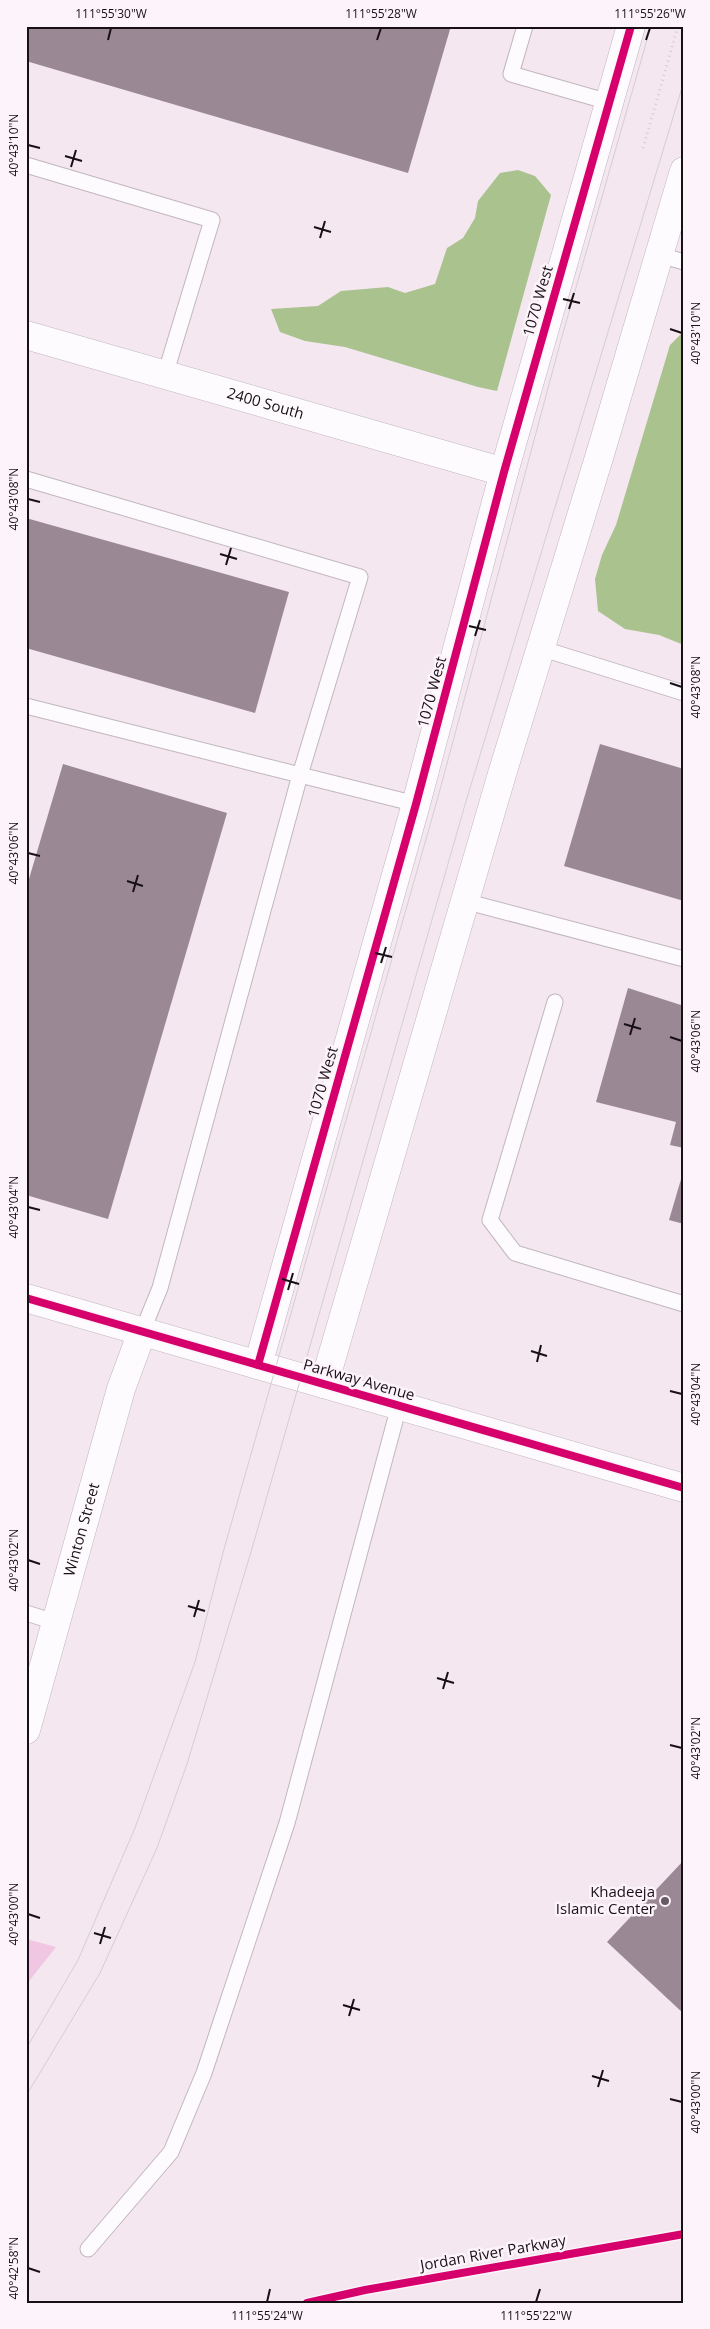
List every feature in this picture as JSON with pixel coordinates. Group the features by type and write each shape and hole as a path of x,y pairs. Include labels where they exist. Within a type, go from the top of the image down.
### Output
{"street":[{"name":"1070 West","path":"258,1365 416,804 504,472 631,26"},
{"path":"324,1384 464,900 540,648 672,258 684,171"},
{"name":"2400 South","path":"26,335 504,472"},
{"name":"Parkway Avenue","path":"26,1298 684,1488"},
{"name":"Winton Street","path":"26,1730 121,1389 142,1332"}],"lane":[{"path":"525,26 511,74 609,102"},
{"path":"26,164 212,220 165,375"},
{"path":"26,479 360,577 300,775 160,1288 142,1332"},
{"path":"540,648 684,693"},
{"path":"27,707 416,804"},
{"path":"464,900 684,960"},
{"path":"555,1002 490,1220 515,1253 684,1304"},
{"path":"88,2248 171,2152 204,2073 287,1823 399,1406"},
{"path":"26,1613 55,1622"}],"path":[{"path":"643,148 678,26"}],"shaded area":[{"path":"518,170 535,176 551,195 497,391 345,347 305,341 280,332 271,309 318,306 341,291 388,287 405,293 435,284 447,248 463,238 475,218 478,201 500,173"},
{"path":"684,331 684,645 659,635 625,629 598,611 595,579 602,555 616,525 670,345"},
{"path":"26,1939 56,1947 26,1985"}],"building":[{"path":"26,26 451,26 408,173 26,61"},
{"path":"26,518 289,592 255,713 26,648"},
{"path":"600,744 684,769 684,901 564,866"},
{"path":"63,764 227,813 108,1219 26,1195 26,889"},
{"path":"628,988 684,1006 684,1148 670,1145 676,1122 596,1102"},
{"path":"684,1169 684,1224 669,1220"},
{"name":"Khadeeja Islamic Center","path":"684,1860 684,2014 607,1942"}],"tram line":[{"path":"26,2049 78,1960 135,1828 195,1662 224,1549 438,797 561,340 651,26"},
{"path":"26,2096 100,1973 157,1848 187,1764 251,1552 464,808 684,81"}],"cycle path":[{"path":"258,1365 416,804 504,472 631,26"},
{"path":"26,1298 684,1488"},
{"name":"Jordan River Parkway","path":"307,2303 365,2290 684,2234"}],"place":[{"name":"Khadeeja Islamic Center","path":"665,1901"}]}
